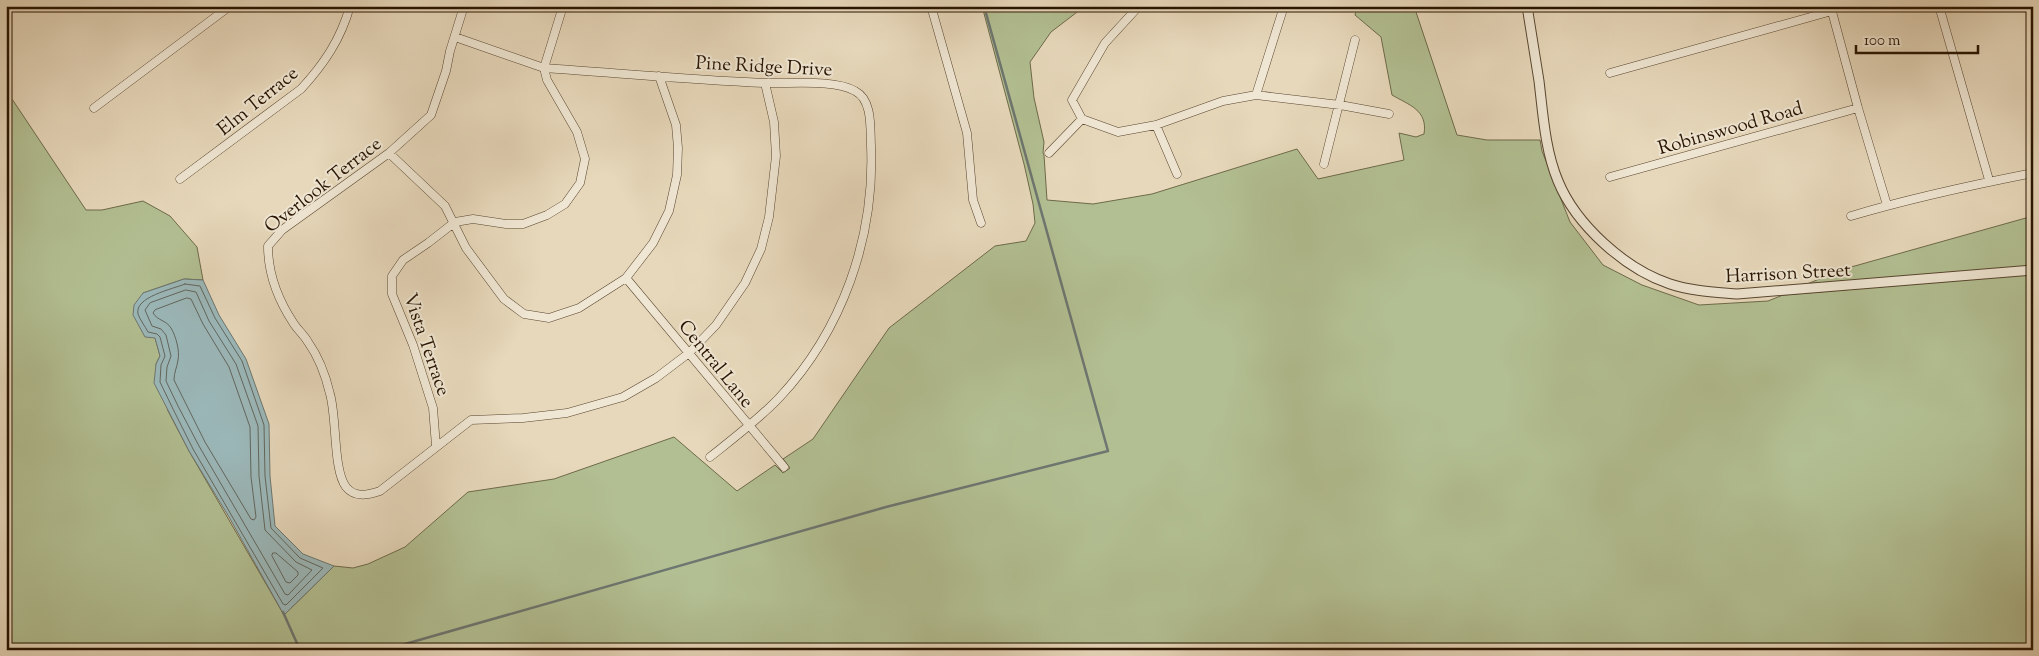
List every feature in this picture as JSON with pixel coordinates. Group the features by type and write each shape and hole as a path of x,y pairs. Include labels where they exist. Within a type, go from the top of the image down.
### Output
{"street":[{"path":"94,108 230,6"},
{"name":"Elm Terrace","path":"180,179 300,89 314,75 336,43 344,27 350,6"},
{"name":"Overlook Terrace","path":"464,6 431,115 389,153 282,230 268,246 268,265 283,307 309,342 330,394 335,417 340,476 346,488 357,495 380,491 471,420 523,418 567,413 623,397 656,378 690,353 716,325 740,290 761,249 769,218 776,156 774,122 765,83"},
{"path":"454,222 473,219 506,224 523,224 547,215 565,204 580,183 585,160 577,132 547,80 544,68 563,6"},
{"path":"931,6 967,133 973,200 981,223"},
{"path":"1139,6 1105,43 1072,100 1082,119 1118,132 1156,125 1224,101 1256,95 1340,105 1390,114"},
{"path":"1256,95 1284,6"},
{"name":"Harrison Street","path":"1527,6 1544,127 1558,182 1591,231 1621,258 1645,273 1670,284 1737,294 2033,270"},
{"path":"1938,6 1989,180"},
{"path":"1610,73 1831,9 1858,108 1888,205"},
{"name":"Pine Ridge Drive","path":"456,37 544,68 765,83 843,85 858,92 867,105 872,166 866,226 847,292 830,327 802,370 779,398 749,427 710,457"},
{"path":"1324,164 1355,40"},
{"path":"389,153 445,206 466,248 504,298 524,314 549,318 579,308 626,278 653,242 669,211 677,174 678,148 676,125 659,76"},
{"name":"Robinswood Road","path":"1610,178 1858,108"},
{"path":"1049,153 1082,119"},
{"path":"1156,125 1177,174"},
{"path":"1851,216 1989,180 2033,173"},
{"name":"Vista Terrace","path":"436,446 433,408 413,345 392,294 392,276 402,260 428,243 454,222"},
{"name":"Central Lane","path":"626,278 784,467"}],"green space":[{"path":"982,6 1085,6 1051,32 1030,62 1034,98 1044,142 1043,153 1047,200 1093,204 1152,194 1297,149 1318,179 1404,160 1399,133 1416,137 1424,134 1423,119 1411,105 1392,95 1381,37 1355,15 1357,6 1414,6 1457,135 1487,140 1540,140 1542,151 1570,222 1603,265 1642,285 1699,305 1768,301 1783,295 2033,274 2033,650 6,650 6,90 86,210 102,210 143,201 170,216 197,247 203,280 184,279 143,293 160,356 156,364 168,411 189,451 284,615 334,566 353,568 368,564 405,547 468,492 554,479 674,437 737,491 775,465 783,473 790,468 783,459 813,439 889,328 995,246 1026,241 1035,223 1033,204 1024,164"},
{"path":"2033,216 2033,266 1807,284 1844,269"}],"water":[{"path":"184,279 203,280 219,315 246,359 269,424 270,476 275,526 303,554 334,566 284,615 229,517 189,451 154,383 156,364 160,356 155,338 145,337 133,315 134,305 143,293"}],"waterway":[{"path":"384,650 886,507 1108,451 984,6"},
{"path":"283,612 300,650"}]}
